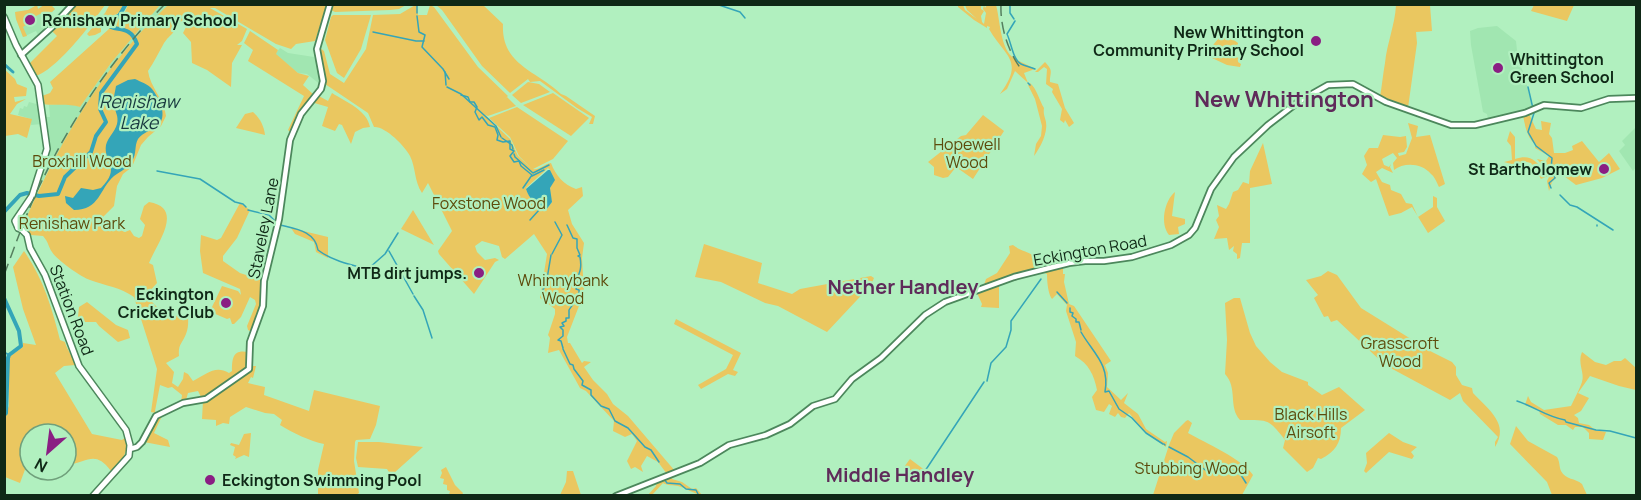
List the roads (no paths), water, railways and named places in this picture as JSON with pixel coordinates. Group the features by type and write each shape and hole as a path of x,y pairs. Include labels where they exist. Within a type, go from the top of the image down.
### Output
{"main road":[{"path":"21,55 73,4"},
{"name":"Staveley Lane","path":"130,452 147,435 153,420 183,403 206,399 244,373 250,365 250,342 263,306 264,282 279,219 290,140 301,114 321,89 323,81 317,50 330,4"},
{"name":"Station Road","path":"4,17 35,79 41,103 47,149 33,193 16,218 15,224 27,235 30,248 45,275 79,366 126,430 130,452"},
{"name":"Eckington Road","path":"616,495 700,464 729,445 758,438 790,424 813,406 835,399 852,379 881,358 935,308 999,281 1069,263 1132,257 1171,245 1192,232 1211,189 1227,165 1244,146 1268,125 1320,88 1345,83 1356,86 1403,109 1451,125 1475,125 1525,113 1544,105 1581,108 1610,99 1636,98"},
{"path":"93,495 130,452"}],"water":[{"name":"Renishaw Lake","path":"135,79 150,87 157,97 163,113 161,122 138,139 130,163 109,181 94,203 89,207 74,210 66,203 65,196 73,198 81,188 93,190 101,188 110,175 106,145 116,127 114,96 116,86"},
{"path":"548,170 555,180 550,188 552,202 546,210 534,202 526,189"}],"waterway":[{"path":"4,212 20,195 27,193 39,196 58,194 65,177 91,152 96,136 106,122 100,109 101,93 137,44 130,33 107,24 108,20 119,16 126,4"},
{"path":"417,4 417,13"},
{"path":"716,4 740,12 745,18"},
{"path":"1010,4 1010,13 1014,19"},
{"path":"417,16 419,32 425,35 422,47 443,69 449,79"},
{"path":"1015,21 1007,34 1014,55 1018,62 1035,69"},
{"path":"373,32 424,41"},
{"path":"4,64 13,72"},
{"path":"445,72 446,85"},
{"path":"447,87 461,94 496,126 501,137"},
{"path":"1528,87 1534,113 1528,132 1536,146 1552,158 1551,169 1555,178 1549,183 1551,188"},
{"path":"461,95 468,97 470,102 474,102 479,120 482,117 488,125 495,127 497,140 510,141 510,149 514,151 510,156 514,162 519,161 521,166 532,175 523,188"},
{"path":"502,138 512,145 513,149"},
{"path":"514,154 533,173 549,165"},
{"path":"532,176 544,170"},
{"path":"157,171 200,179 246,207"},
{"path":"1560,195 1570,205 1613,230"},
{"path":"248,210 269,215 276,222"},
{"path":"530,220 539,210"},
{"path":"552,254 562,235 555,222"},
{"path":"280,225 309,235 318,250 329,257 368,269 385,254 398,233"},
{"path":"563,348 561,341 558,340 563,336 563,330 560,327 564,326 562,323 569,318 569,310 578,296 576,281 581,264 577,239 573,238 567,225"},
{"path":"389,251 413,294"},
{"path":"542,291 546,285 551,255"},
{"path":"987,381 991,363 1006,347 1011,321 1041,279"},
{"path":"1057,292 1067,303"},
{"path":"414,296 423,310 432,338"},
{"path":"4,298 19,331 21,346 8,358 6,413 4,415"},
{"path":"1070,308 1081,330"},
{"path":"1081,332 1103,366 1105,392 1109,391 1119,409 1132,418 1146,433 1163,444"},
{"path":"563,349 570,364 583,381 582,385 591,390 591,395 601,406 609,409 615,421 628,428 645,447 651,450 659,462"},
{"path":"4,352 9,355"},
{"path":"925,471 984,382"},
{"path":"1517,401 1566,422 1636,438"},
{"path":"1169,447 1188,457 1208,472 1227,468 1241,475 1246,483"},
{"path":"664,479 667,483 680,484 686,489 696,490 699,496"}],"railway":[{"path":"4,275 33,200 50,164 78,115 127,46 165,4"},
{"path":"1001,4 1006,38 1021,69"}],"place":[{"name":"Renishaw Primary School","path":"30,20"},
{"name":"New Whittington Community Primary School","path":"1316,41"},
{"name":"Whittington Green School","path":"1498,68"},
{"name":"St Bartholomew","path":"1604,169"},
{"name":"MTB dirt jumps.","path":"479,273"},
{"name":"Eckington Cricket Club","path":"226,303"},
{"name":"Eckington Swimming Pool","path":"210,480"}],"district":[{"name":"New Whittington","path":"1284,99"},
{"name":"Nether Handley","path":"903,286"},
{"name":"Middle Handley","path":"900,474"}],"park label":[{"name":"Hopewell Wood","path":"967,153"},
{"name":"Broxhill Wood","path":"82,161"},
{"name":"Foxstone Wood","path":"489,203"},
{"name":"Renishaw Park","path":"72,223"},
{"name":"Whinnybank Wood","path":"563,289"},
{"name":"Grasscroft Wood","path":"1400,352"},
{"name":"Black Hills Airsoft","path":"1311,423"},
{"name":"Stubbing Wood","path":"1191,468"}]}
